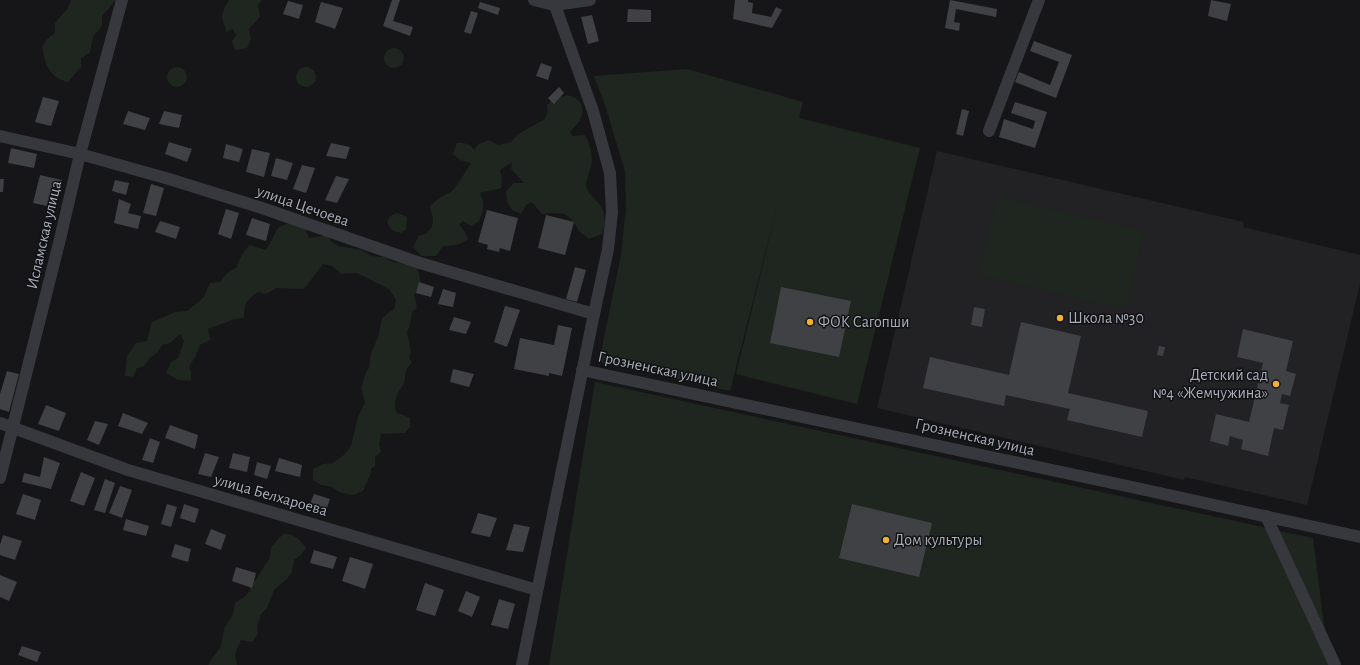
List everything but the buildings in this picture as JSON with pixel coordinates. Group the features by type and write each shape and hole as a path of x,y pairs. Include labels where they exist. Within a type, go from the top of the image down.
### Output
{"street":[{"name":"Исламская улица","path":"0,478 80,154 122,0"},
{"path":"534,0 554,3 590,0"},
{"path":"989,131 1039,0"},
{"name":"Грозненская улица","path":"522,665 608,249 612,212 610,173 593,111 554,3"},
{"name":"улица Цечоева","path":"0,136 80,154 169,179 255,206 420,264 594,314"},
{"name":"Грозненская улица","path":"582,370 913,439 1021,464 1360,537"},
{"name":"улица Белхароева","path":"0,423 128,470 537,590"},
{"path":"1266,516 1335,665"}],"shaded area":[{"path":"71,0 116,0 102,16 102,26 93,37 90,53 81,58 81,67 68,82 56,77 49,69 42,47 47,39 55,33 55,23 68,8"},
{"path":"229,0 262,0 258,5 260,17 249,29 251,39 247,48 235,50 232,41 236,35 233,29 226,32 222,16"},
{"path":"394,48 401,51 404,58 401,65 394,68 387,65 384,58 387,51"},
{"path":"173,67 181,67 187,73 187,81 181,87 173,87 167,81 167,73"},
{"path":"302,67 310,67 316,73 316,81 310,87 302,87 296,81 296,73"},
{"path":"687,69 803,102 799,118 920,148 857,404 736,374 778,203 730,391 599,362 621,255 626,208 625,171 605,105 594,76"},
{"path":"568,95 578,100 582,105 583,110 581,118 570,132 573,136 585,135 589,143 592,161 586,185 588,191 602,208 604,215 604,227 602,234 589,239 579,231 574,222 565,214 542,214 532,202 526,205 521,214 512,210 507,202 506,191 514,183 524,183 511,169 512,162 500,170 502,179 501,188 480,193 483,201 483,207 479,221 471,226 463,221 459,224 468,239 457,245 443,246 436,256 422,256 413,247 419,236 427,233 432,227 433,218 430,206 438,199 452,191 471,163 460,160 453,154 457,143 467,144 474,150 479,144 489,140 498,145 511,142 518,134 545,119 548,110 547,105 554,99"},
{"name":"Школа №30","path":"937,151 1244,222 1243,227 1360,255 1360,284 1307,505 1185,477 1184,480 877,408"},
{"path":"997,197 1144,231 1126,309 979,275"},
{"path":"397,213 407,217 406,229 401,233 392,230 387,222 390,216"},
{"path":"292,223 305,229 309,238 327,235 332,242 339,246 361,250 371,256 384,257 392,262 407,264 417,268 420,276 419,285 414,295 417,308 412,312 410,326 407,332 411,352 409,358 412,362 406,370 404,383 395,401 395,410 398,413 410,418 410,427 405,433 381,434 379,444 381,452 375,457 375,466 371,469 364,490 354,495 339,492 332,487 321,485 313,480 313,469 323,464 333,463 345,454 351,446 358,417 365,402 361,388 366,372 369,368 371,353 378,337 382,319 394,309 396,300 389,289 357,273 341,274 332,266 323,264 304,289 276,288 266,294 258,292 246,303 244,318 235,319 208,329 210,340 200,345 196,356 189,366 191,381 178,380 166,373 171,362 178,358 184,341 180,334 170,343 162,345 158,352 151,357 144,366 137,368 133,377 125,376 127,356 136,343 147,341 152,322 175,312 187,311 204,297 210,283 220,282 227,273 237,267 242,255 250,245 266,250 278,229 281,226"},
{"path":"595,382 1313,538 1329,665 549,665"},
{"path":"283,534 296,537 306,548 301,555 294,560 292,572 287,579 274,590 267,608 261,614 257,626 258,634 252,642 241,640 235,654 237,665 208,665 221,646 224,629 233,614 235,603 250,591 250,584 256,580 269,559 272,546"}],"place":[{"name":"Школа №30","path":"1060,318"},
{"name":"ФОК Сагопши","path":"810,322"},
{"name":"Детский сад №4 «Жемчужина»","path":"1276,384"},
{"name":"Дом культуры","path":"886,540"}]}
